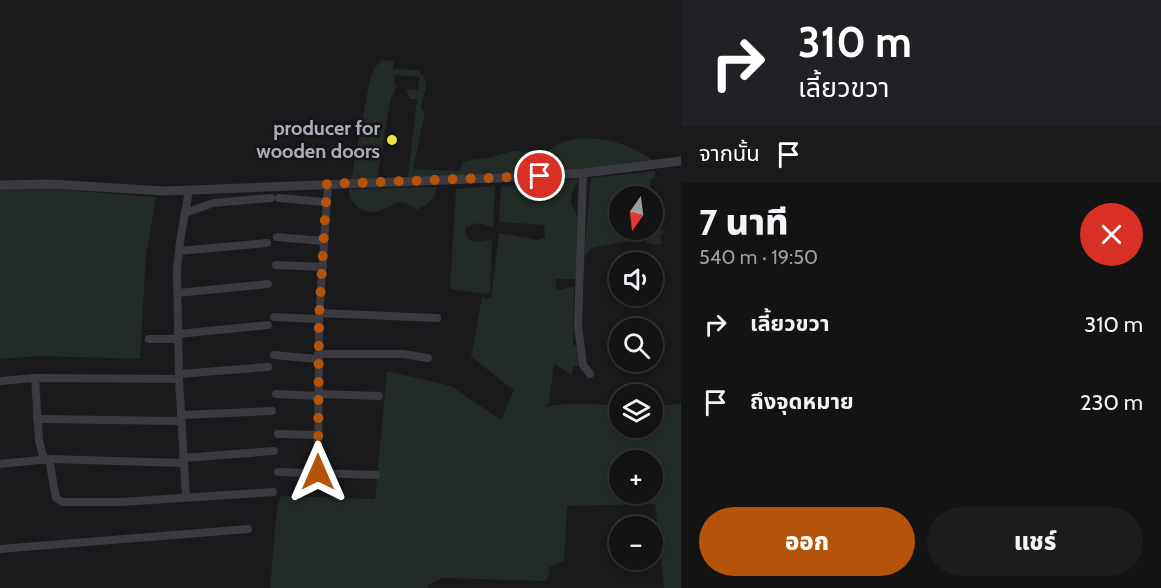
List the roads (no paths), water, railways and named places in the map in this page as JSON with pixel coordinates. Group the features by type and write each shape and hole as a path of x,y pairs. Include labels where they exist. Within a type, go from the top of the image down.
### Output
{"street":[{"path":"0,185 49,184 165,191 416,182 583,173 681,161"},
{"path":"583,173 578,326 583,365 590,374"},
{"path":"318,472 319,316 327,184"},
{"path":"186,497 179,376 178,293 179,251 189,190"},
{"path":"185,213 213,203 275,198 326,202"},
{"path":"277,237 322,241"},
{"path":"179,251 267,243"},
{"path":"276,265 323,267"},
{"path":"178,293 268,284"},
{"path":"274,316 437,318"},
{"path":"149,339 268,326"},
{"path":"274,355 403,354 428,358"},
{"path":"0,381 34,378 179,376 268,367"},
{"path":"34,378 39,441 47,459 56,498 60,502 121,502 273,492"},
{"path":"276,394 379,396"},
{"path":"38,419 181,418 272,411"},
{"path":"278,434 318,435"},
{"path":"0,464 47,459 184,460 274,451"},
{"path":"278,472 376,475"},
{"path":"0,549 248,529"}],"place":[{"name":"producer for wooden doors","path":"392,140"}]}
